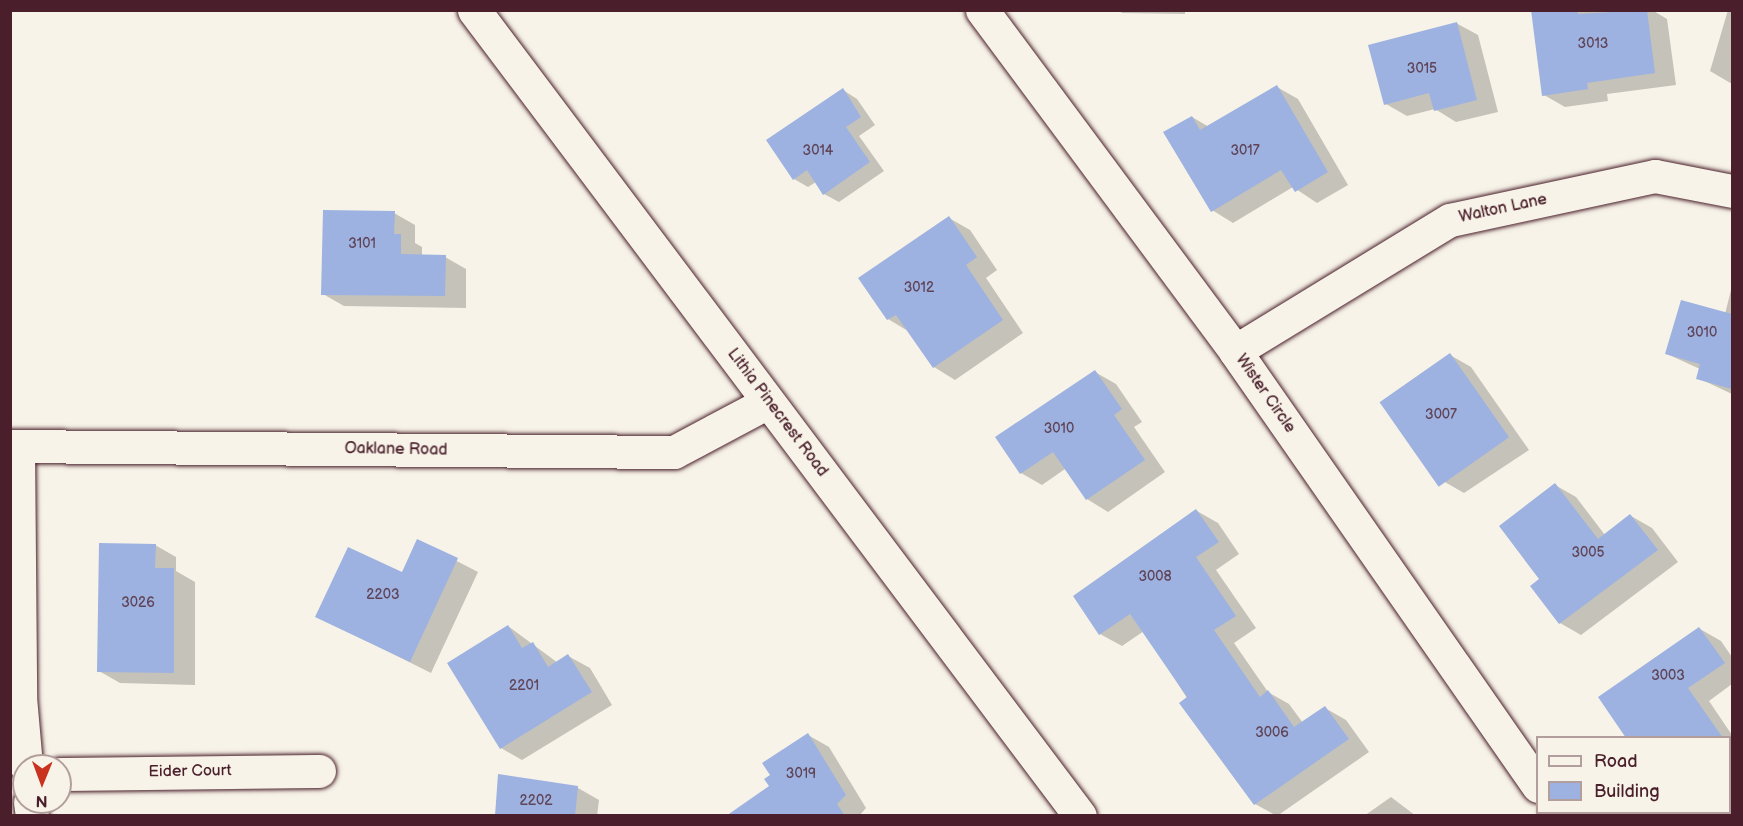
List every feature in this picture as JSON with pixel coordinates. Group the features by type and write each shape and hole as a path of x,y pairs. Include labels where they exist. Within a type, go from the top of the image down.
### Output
{"street":[{"name":"Lithia Pinecrest Road","path":"474,10 1080,816"},
{"name":"Wister Circle","path":"982,10 1235,351 1536,783"},
{"name":"Walton Lane","path":"1235,351 1450,220 1655,176 1732,191"},
{"name":"Oaklane Road","path":"14,446 674,452 768,402"},
{"path":"14,446 20,697 25,754"},
{"name":"Eider Court","path":"72,774 319,771"}],"building":[{"path":"1531,10 1577,10 1578,14 1647,10 1655,73 1587,83 1588,89 1542,96"},
{"path":"1457,22 1477,100 1434,111 1429,93 1384,105 1368,45"},
{"path":"1277,85 1328,172 1295,192 1281,170 1211,212 1163,132 1192,116 1200,130"},
{"path":"843,88 861,117 846,127 870,162 823,195 807,170 793,180 766,140"},
{"path":"323,210 395,211 394,234 401,234 401,254 446,255 445,296 321,295"},
{"path":"949,216 977,257 966,265 1003,320 933,368 896,315 887,320 858,278"},
{"path":"1681,300 1732,314 1732,389 1696,379 1700,364 1665,354"},
{"path":"1450,353 1509,437 1439,487 1380,402"},
{"path":"1095,370 1122,409 1114,415 1145,460 1086,500 1053,452 1020,474 995,437"},
{"path":"1555,483 1598,539 1630,514 1658,550 1559,624 1530,586 1539,579 1499,526"},
{"path":"1196,509 1219,542 1196,557 1236,616 1214,630 1260,697 1268,690 1294,727 1325,706 1349,739 1254,805 1179,703 1187,697 1130,614 1099,635 1073,596"},
{"path":"417,539 458,558 410,662 315,617 348,547 402,572"},
{"path":"99,543 156,544 155,568 174,568 174,673 97,672"},
{"path":"508,625 522,648 533,642 548,667 568,654 592,692 500,749 447,663"},
{"path":"1699,627 1725,663 1688,688 1722,736 1625,736 1598,697"},
{"path":"808,733 846,795 837,804 845,816 726,816 769,786 764,779 770,775 762,763"},
{"path":"498,774 578,786 575,816 495,816"}]}
